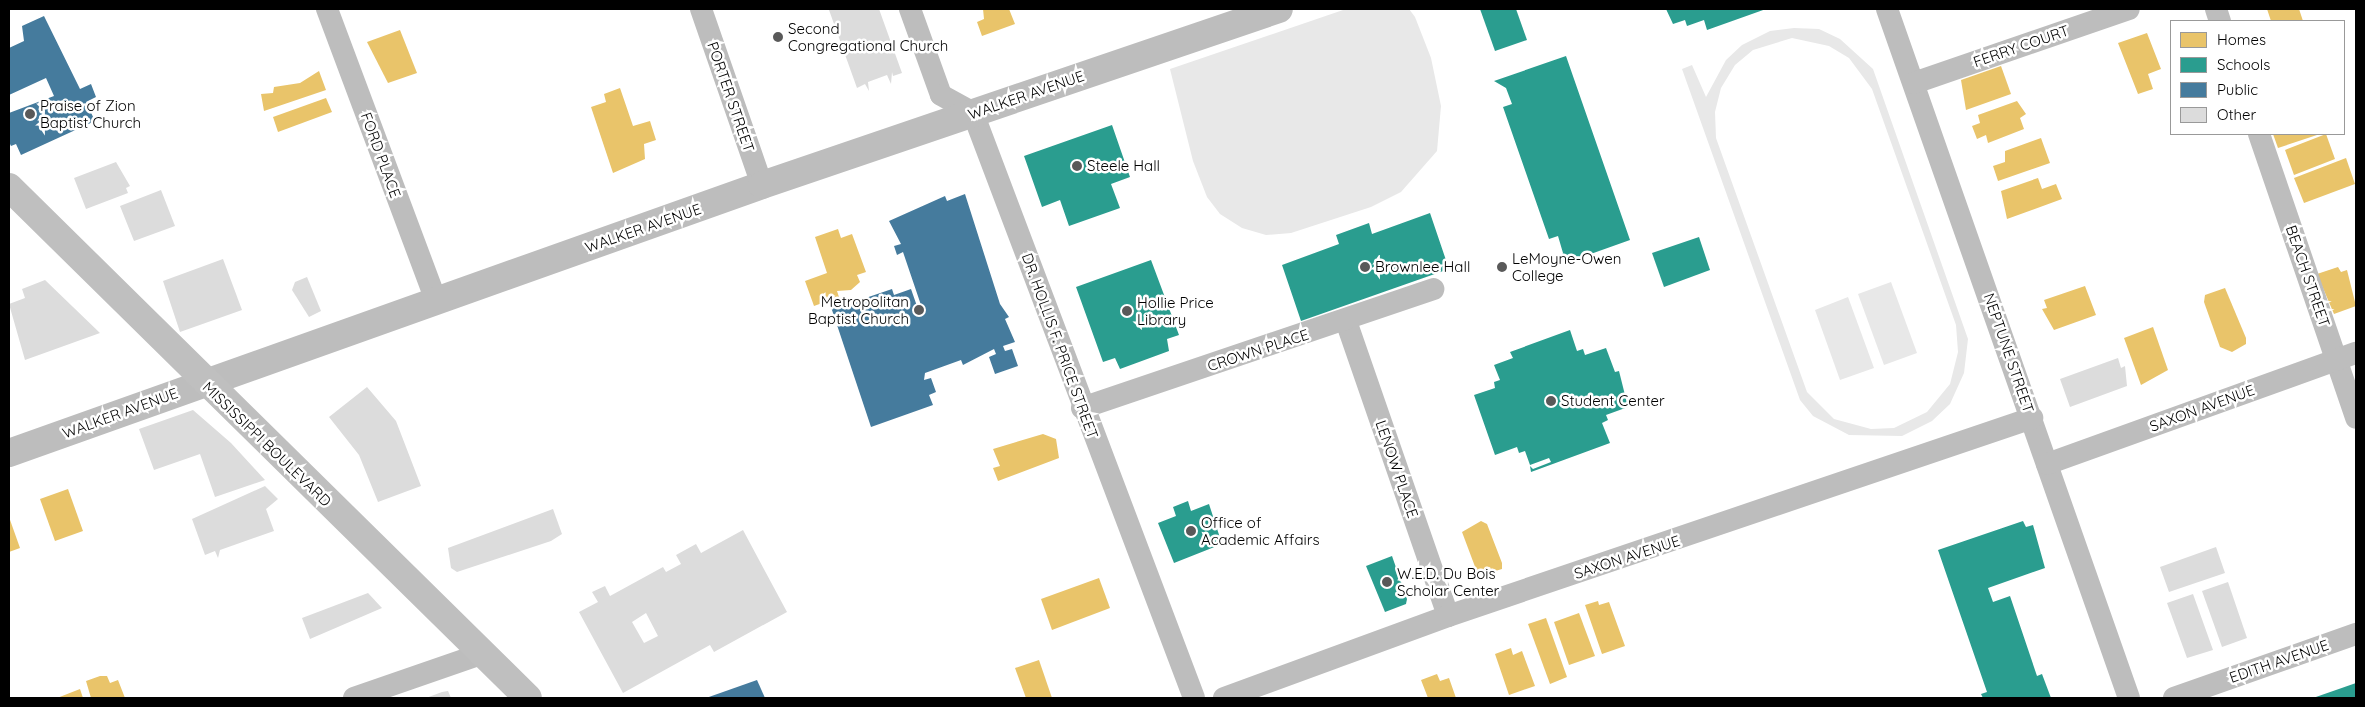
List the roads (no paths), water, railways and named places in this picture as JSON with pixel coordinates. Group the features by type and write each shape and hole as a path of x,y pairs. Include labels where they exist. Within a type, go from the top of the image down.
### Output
{"main road":[{"name":"MISSISSIPPI BOULEVARD","path":"9,187 202,383 528,698"}],"street":[{"name":"FORD PLACE","path":"327,9 436,300"},
{"name":"PORTER STREET","path":"701,9 762,185"},
{"path":"910,9 941,95 973,113"},
{"name":"WALKER AVENUE","path":"9,453 762,185 1279,9"},
{"name":"NEPTUNE STREET","path":"1887,9 2129,698"},
{"name":"FERRY COURT","path":"1914,83 2129,9"},
{"name":"DR. HOLLIS F. PRICE STREET","path":"973,113 1082,408 1194,698"},
{"name":"BEACH STREET","path":"2259,135 2347,356 2356,418"},
{"name":"CROWN PLACE","path":"1082,408 1346,321 1433,289"},
{"name":"LENOW PLACE","path":"1346,321 1448,616"},
{"name":"SAXON AVENUE","path":"2047,464 2347,356"},
{"name":"SAXON AVENUE","path":"1224,698 1448,616 2032,418"},
{"name":"EDITH AVENUE","path":"2174,698 2356,634"},
{"path":"354,698 481,654"}],"place":[{"name":"Second Congregational Church","path":"778,37"},
{"name":"Praise of Zion Baptist Church","path":"30,114"},
{"name":"Steele Hall","path":"1077,166"},
{"name":"Brownlee Hall","path":"1365,267"},
{"name":"LeMoyne-Owen College","path":"1502,267"},
{"name":"Metropolitan Baptist Church","path":"919,310"},
{"name":"Hollie Price Library","path":"1127,311"},
{"name":"Student Center","path":"1551,401"},
{"name":"Office of Academic Affairs","path":"1191,531"},
{"name":"W.E.D. Du Bois Scholar Center","path":"1387,582"}]}
